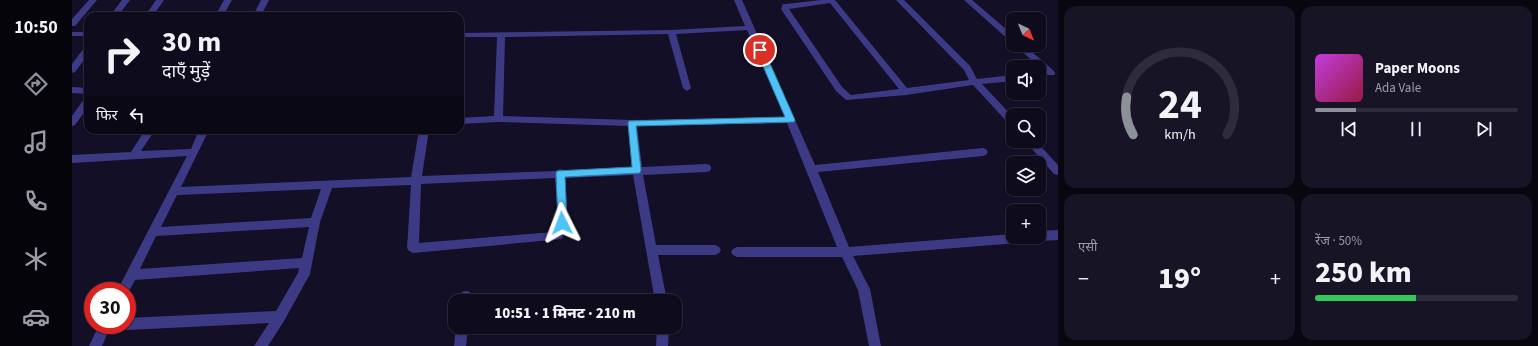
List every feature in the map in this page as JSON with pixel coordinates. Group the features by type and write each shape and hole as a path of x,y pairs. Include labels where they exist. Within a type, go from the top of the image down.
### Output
{"street":[{"path":"72,24 92,0"},
{"path":"117,12 126,0"},
{"path":"152,12 160,0"},
{"path":"221,12 228,0"},
{"path":"259,12 265,0"},
{"path":"738,0 812,168 845,252 864,289 875,346"},
{"path":"900,0 967,68 975,82 1006,115"},
{"path":"968,0 1006,33"},
{"path":"906,92 832,1 786,6 785,9 839,89 849,98 906,92 1006,79"},
{"path":"464,35 671,32 750,28"},
{"path":"671,32 687,88"},
{"path":"72,34 84,34"},
{"path":"498,119 502,34"},
{"path":"1028,52 1055,73"},
{"path":"72,70 84,55"},
{"path":"72,90 84,91"},
{"path":"72,123 84,106"},
{"path":"464,121 498,119 632,123 791,120"},
{"path":"632,123 637,170 660,294"},
{"path":"134,155 147,134"},
{"path":"128,282 202,134"},
{"path":"423,134 416,180 413,248 558,236 562,223 560,173"},
{"path":"1037,148 1058,171"},
{"path":"72,159 194,152"},
{"path":"812,168 983,152"},
{"path":"174,191 560,173 706,168"},
{"path":"260,346 280,317 304,274 316,222 328,184"},
{"path":"153,232 316,222"},
{"path":"1046,236 1058,235"},
{"path":"736,252 845,252 1006,239"},
{"path":"652,250 715,250"},
{"path":"131,275 306,263"},
{"path":"136,324 280,317"},
{"path":"95,346 101,334"},
{"path":"462,334 463,345"},
{"path":"662,346 663,334"}],"route":[{"path":"562,223 560,173 637,170 632,123 791,120 760,50"}]}
